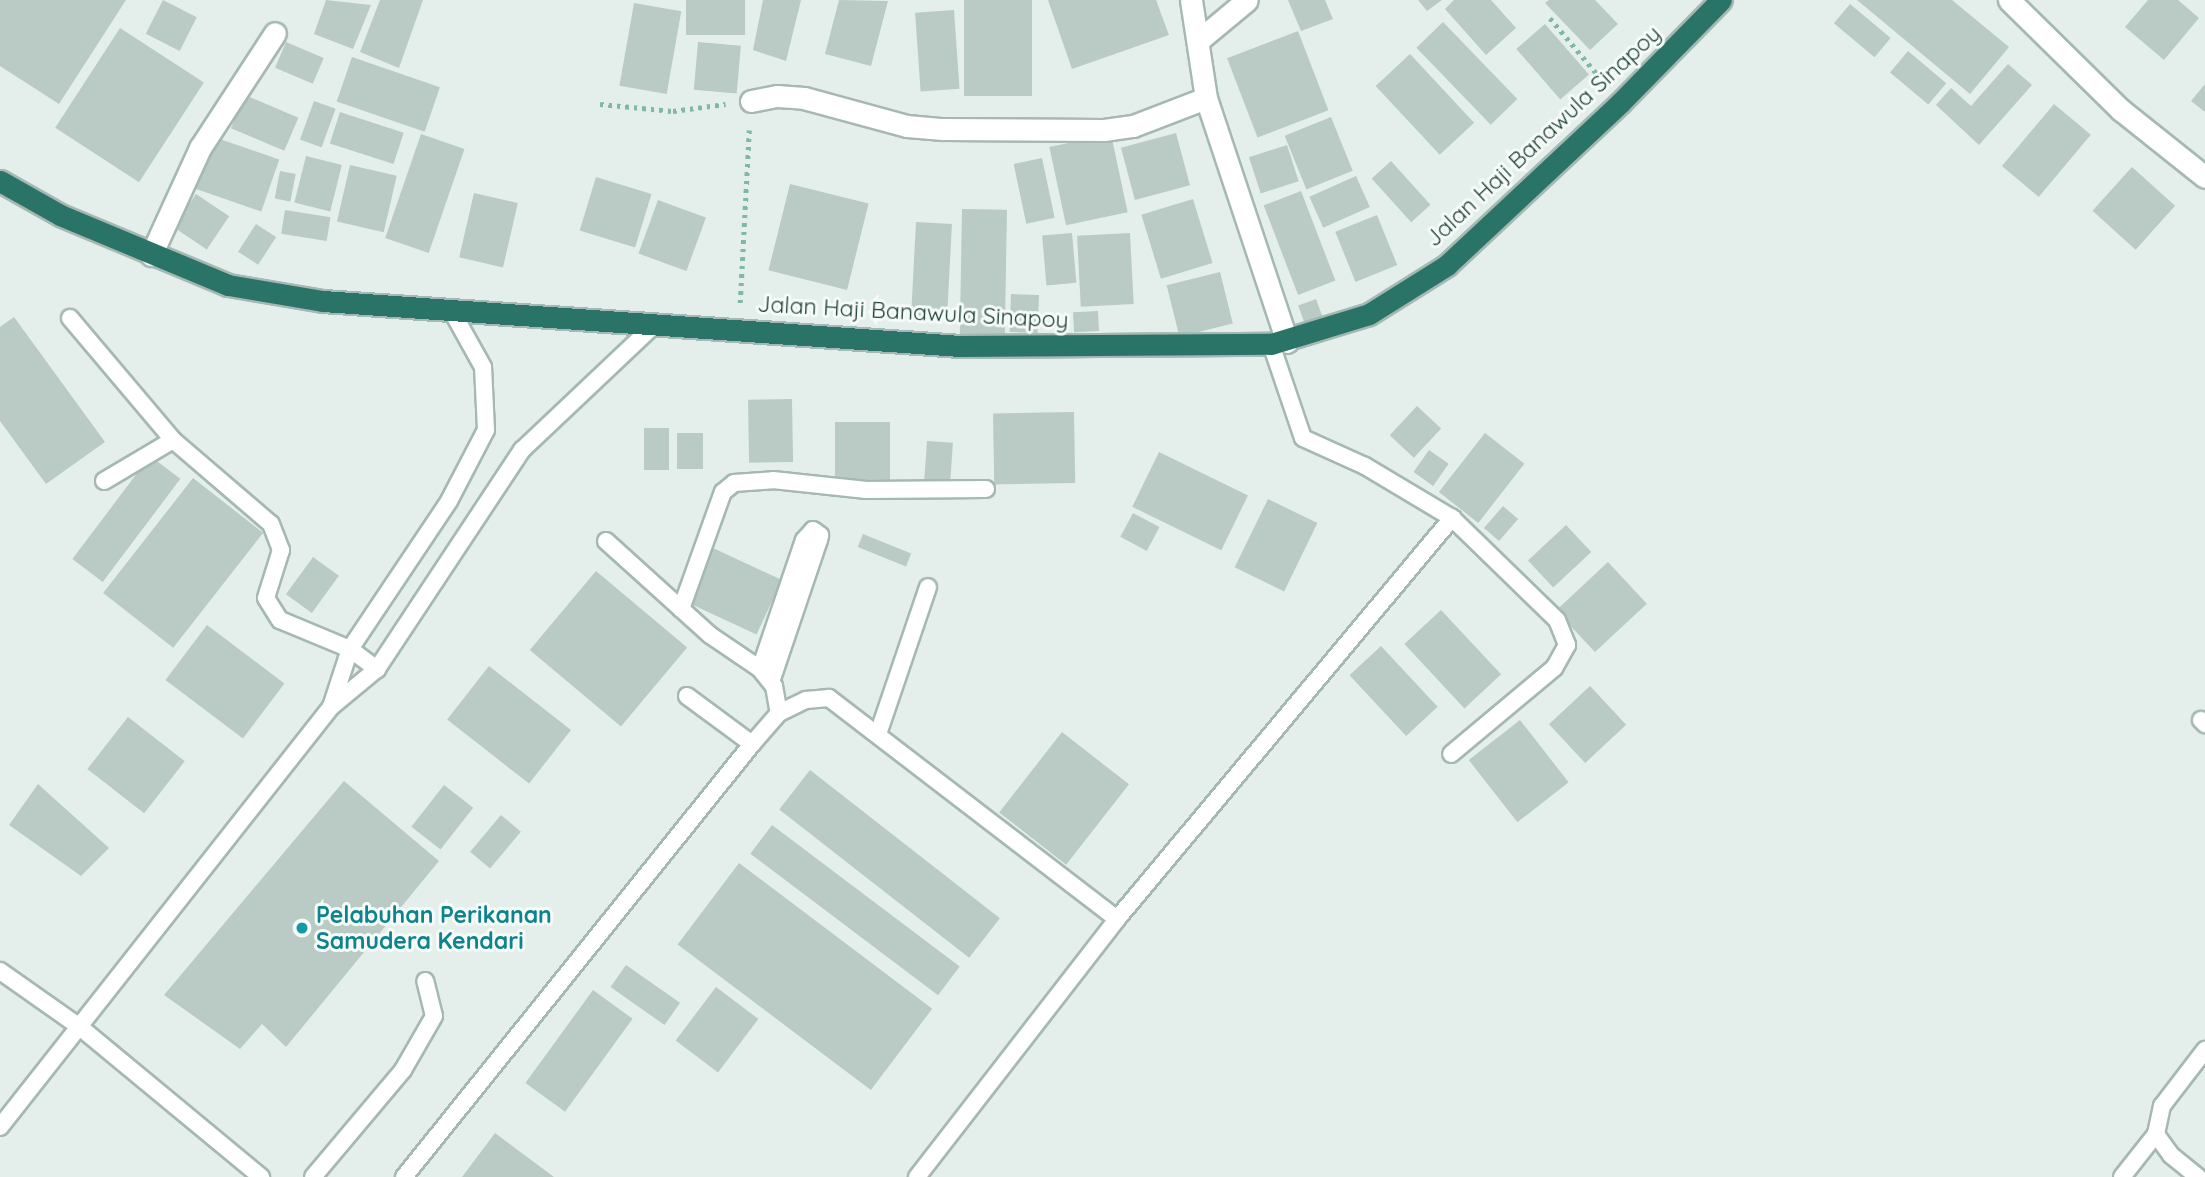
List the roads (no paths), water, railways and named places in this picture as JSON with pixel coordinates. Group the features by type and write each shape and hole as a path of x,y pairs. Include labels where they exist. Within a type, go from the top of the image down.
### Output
{"highway":[{"name":"Jalan Haji Banawula Sinapoy","path":"0,181 60,215 151,256 228,285 323,301 453,313 739,328 960,346 1279,343 1369,314 1447,265 1620,103 1721,0"}],"street":[{"path":"1191,0 1206,98 1279,343"},
{"path":"1199,40 1247,0"},
{"path":"2009,0 2121,110 2205,177"},
{"path":"151,256 189,168 275,33"},
{"path":"751,101 777,96 804,98 907,126 943,130 1104,130 1133,126 1206,98"}],"lane":[{"path":"331,707 350,649 449,501 486,430 483,367 453,313"},
{"path":"70,318 173,440 271,524 280,539 281,550 266,598 274,612 281,620 350,649 377,669"},
{"path":"0,1127 81,1028 331,707 377,669 522,450 654,325"},
{"path":"1279,343 1303,438 1365,466 1452,518 1557,620 1567,645 1554,667 1451,754"},
{"path":"104,481 173,440"},
{"path":"681,609 723,492 734,483 773,480 866,490 986,489"},
{"path":"917,1177 1117,919 1452,518"},
{"path":"760,669 783,624 819,540 820,534 813,530 804,540 783,624 771,682"},
{"path":"606,541 681,609 760,669 771,682 779,713"},
{"path":"878,734 928,587"},
{"path":"687,696 752,744"},
{"path":"404,1177 752,744 779,713 806,700 829,698 1117,919"},
{"path":"0,971 81,1028 261,1177"},
{"path":"313,1177 403,1070 434,1016 425,981"},
{"path":"2122,1177 2156,1134 2162,1106 2205,1049"},
{"path":"2156,1134 2171,1155 2198,1177"}],"place":[{"name":"Pelabuhan Perikanan Samudera Kendari","path":"302,928"}]}
